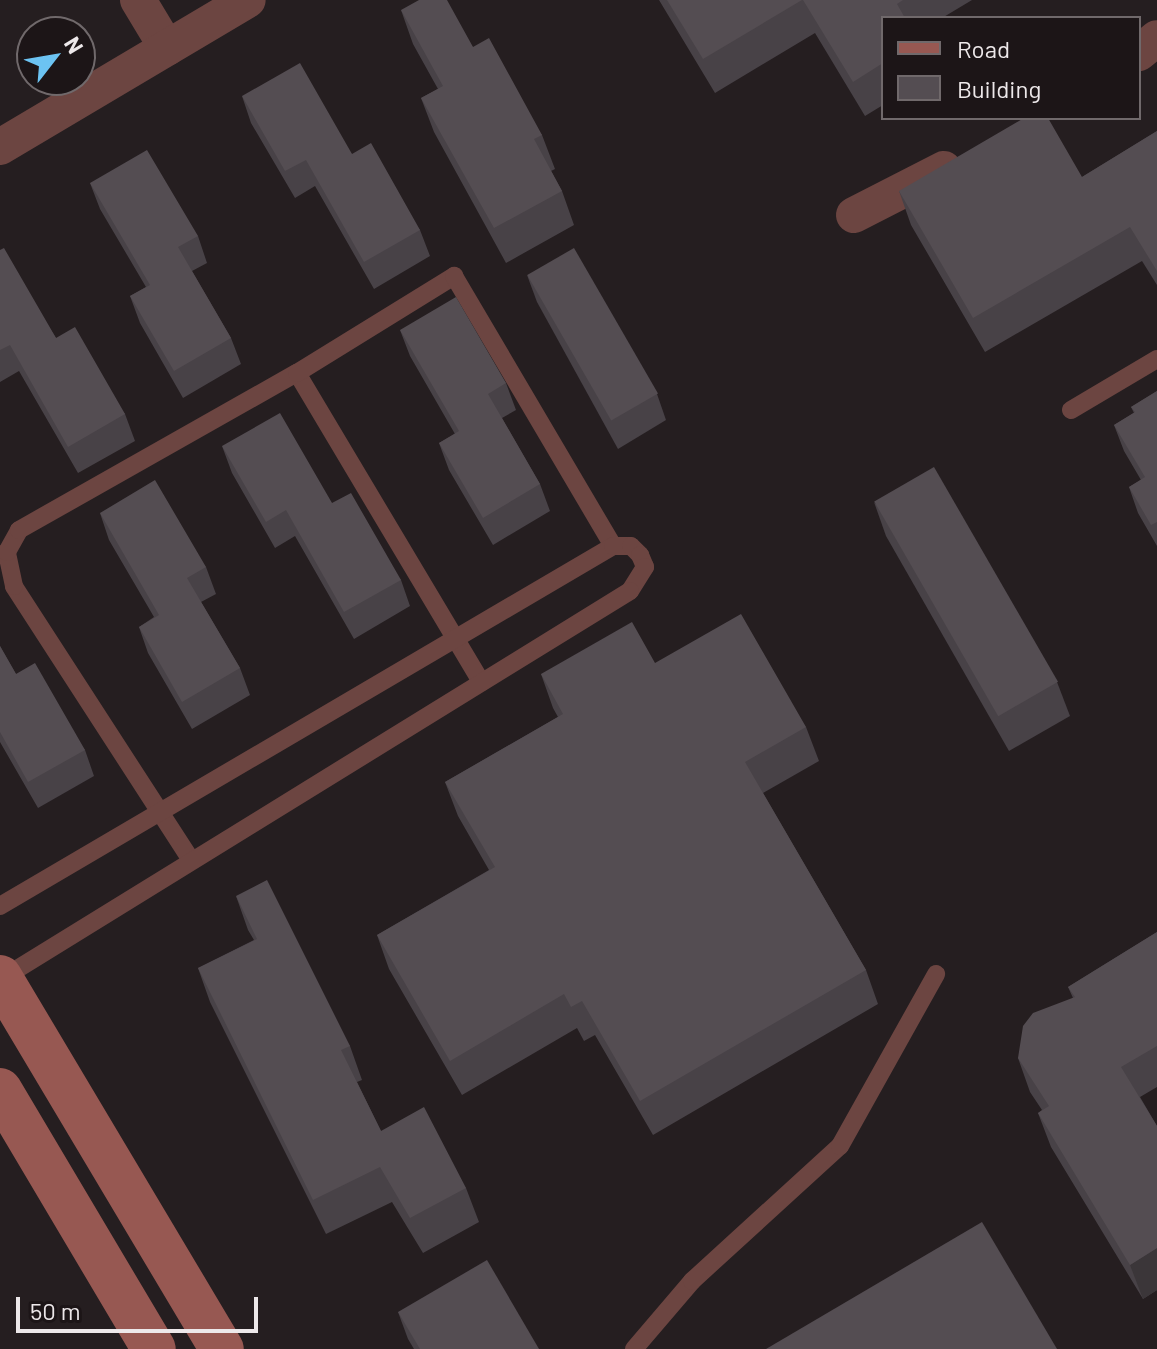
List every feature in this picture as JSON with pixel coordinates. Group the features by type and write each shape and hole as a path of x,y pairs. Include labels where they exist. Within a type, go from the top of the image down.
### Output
{"main road":[{"path":"0,978 222,1349"},
{"path":"0,1090 154,1349"},
{"path":"25,1132 74,1102"}],"street":[{"path":"138,0 167,48"},
{"path":"0,147 248,0"},
{"path":"1141,51 1157,38"},
{"path":"854,215 974,153"}],"lane":[{"path":"191,860 14,586 7,552 19,530 297,373 454,276 613,546"},
{"path":"1071,410 1157,359"},
{"path":"297,373 481,682"},
{"path":"0,906 613,546 631,546 640,555 645,567 641,581 0,978"},
{"path":"634,1349 692,1281 840,1146 936,974"}],"building":[{"path":"419,0 447,0 473,47 489,38 542,135 534,139 562,191 494,228 421,98 443,86 401,10"},
{"path":"667,0 802,0 703,59"},
{"path":"803,0 903,0 897,4 904,16 881,16 881,64 853,82"},
{"path":"300,63 352,154 371,143 420,230 364,262 306,160 285,171 242,96"},
{"path":"1021,120 1049,120 1082,177 1157,131 1157,271 1130,227 973,318 899,191"},
{"path":"147,150 198,236 178,247 231,338 174,371 130,296 150,285 90,183"},
{"path":"4,248 56,338 75,327 125,414 68,447 10,345 0,350 0,250"},
{"path":"574,248 658,393 611,420 527,275"},
{"path":"456,297 506,383 488,394 540,484 483,518 439,443 459,431 400,330"},
{"path":"1157,391 1157,522 1151,525 1129,487 1145,477 1114,425 1135,412 1131,407"},
{"path":"280,413 332,503 351,493 401,580 344,612 286,510 266,522 222,446"},
{"path":"934,467 1058,682 998,716 874,502"},
{"path":"155,480 206,567 187,578 240,668 182,702 139,627 159,615 100,513"},
{"path":"741,614 806,727 745,762 866,970 640,1101 582,1001 571,1007 564,994 450,1061 377,935 495,867 445,782 563,714 541,674 632,622 655,663"},
{"path":"0,646 16,674 35,663 85,750 28,782 0,732"},
{"path":"267,880 350,1046 341,1050 381,1131 424,1107 466,1188 410,1218 380,1167 313,1200 198,968 257,939 236,896"},
{"path":"1157,932 1157,1046 1121,1067 1157,1126 1157,1248 1130,1265 1038,1113 1049,1106 1018,1058 1023,1026 1033,1013 1075,997 1068,987"},
{"path":"982,1222 1057,1349 766,1349"},
{"path":"487,1260 539,1349 420,1349 398,1312"}]}
